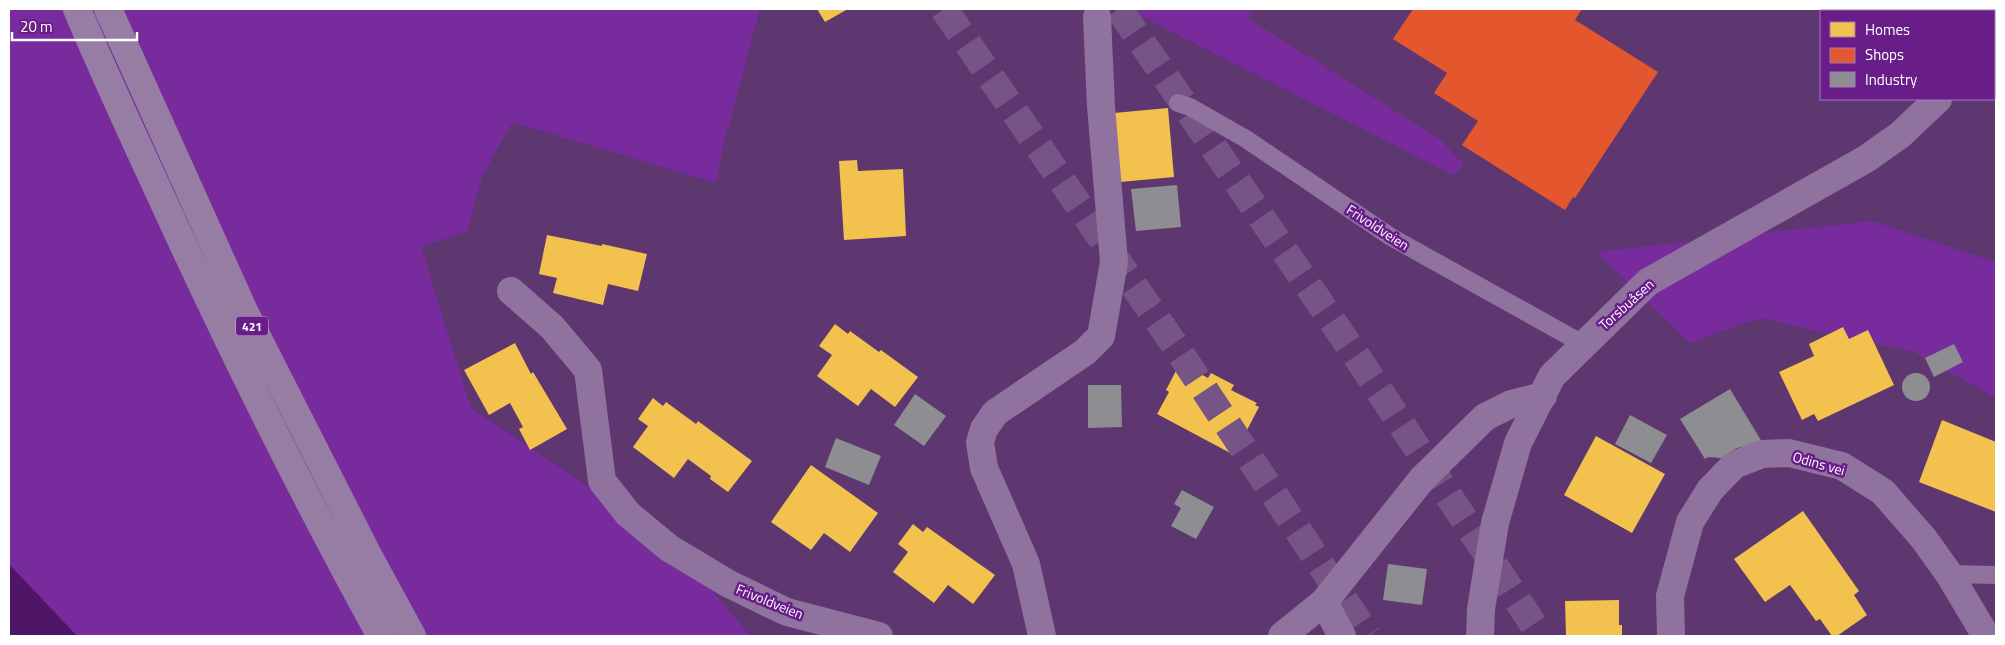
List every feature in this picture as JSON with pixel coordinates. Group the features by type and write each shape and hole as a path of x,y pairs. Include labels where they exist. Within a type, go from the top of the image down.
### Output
{"main road":[{"name":"421","path":"77,9 100,64 219,323 380,636"},
{"name":"421","path":"108,9 244,311 369,557 412,636"}],"street":[{"path":"1042,636 1026,564 984,468 980,442 984,429 995,413 1085,352 1101,336 1114,262 1101,106 1097,17"},
{"name":"Torsbuåsen","path":"1480,636 1481,609 1495,523 1518,443 1544,396 1552,376 1648,282 1866,159 1900,135 1937,100"},
{"name":"Frivoldveien","path":"511,291 552,326 588,370 602,481 628,514 669,548 729,584 787,612 879,636"},
{"path":"1282,636 1324,602 1422,479 1484,417 1511,404 1544,396"},
{"name":"Odins vei","path":"1671,636 1670,596 1690,522 1710,490 1734,465 1762,454 1789,453 1842,466 1883,492 1924,539 1949,574 1986,636"},
{"path":"1324,602 1342,636"}],"lane":[{"name":"Frivoldveien","path":"1178,103 1190,107 1246,139 1390,238 1583,344"},
{"path":"1949,574 1996,575"}],"shaded area":[{"path":"9,9 760,9 722,151 716,183 512,122 482,177 467,231 421,247 471,408 668,540 751,636 77,636 9,564"},
{"path":"1127,9 1253,9 1247,18 1440,139 1464,165 1453,175"},
{"path":"1872,221 1996,262 1996,398 1914,352 1760,318 1689,343 1597,252"},
{"path":"9,564 77,636 9,636"}],"building: Homes":[{"path":"817,9 848,9 825,22"},
{"path":"1168,108 1174,177 1120,182 1114,113"},
{"path":"857,160 858,171 903,169 906,236 844,240 839,161"},
{"path":"547,235 647,254 638,291 608,284 603,305 553,293 557,278 539,274"},
{"path":"835,324 848,334 850,331 879,352 881,350 918,377 895,407 871,389 858,406 817,376 832,355 819,346"},
{"path":"1843,327 1849,339 1868,330 1894,385 1818,421 1814,414 1802,420 1779,372 1814,356 1809,344"},
{"path":"515,343 531,374 533,372 567,429 530,450 519,429 523,427 510,403 489,415 464,370"},
{"path":"1180,363 1208,378 1211,373 1234,385 1231,390 1257,403 1255,405 1259,407 1234,455 1157,414 1169,392 1166,390"},
{"path":"653,398 663,406 666,402 696,424 698,421 752,461 728,492 710,479 711,476 688,459 674,478 633,447 648,426 638,419"},
{"path":"1942,420 1996,442 1996,512 1919,482"},
{"path":"1596,436 1665,474 1632,533 1564,495"},
{"path":"811,465 878,513 850,552 824,533 811,550 771,522"},
{"path":"1803,511 1859,591 1854,595 1867,615 1837,636 1832,636 1820,619 1816,621 1790,585 1765,602 1734,559"},
{"path":"913,524 923,532 927,527 995,575 973,604 948,585 934,603 893,572 908,552 898,544"},
{"path":"1619,600 1619,625 1622,625 1622,636 1566,636 1565,601"}],"building: Shops":[{"path":"1413,9 1582,9 1575,20 1658,72 1575,198 1573,197 1565,210 1462,145 1478,121 1434,93 1447,73 1393,39"}],"building: Industry":[{"path":"1177,185 1181,227 1136,231 1131,189"},
{"path":"1954,344 1963,362 1934,377 1925,358"},
{"path":"1916,373 1926,377 1930,387 1926,397 1916,401 1906,397 1902,387 1906,377"},
{"path":"1088,385 1121,385 1122,427 1088,428"},
{"path":"1730,389 1762,442 1737,448 1721,458 1708,457 1705,459 1680,419"},
{"path":"915,394 946,416 924,446 894,425"},
{"path":"1630,415 1667,435 1651,463 1615,444"},
{"path":"836,438 881,456 869,485 825,467"},
{"path":"1182,490 1214,507 1196,539 1171,526 1181,508 1174,504"},
{"path":"1388,564 1427,569 1422,605 1383,600"}],"tunnel":[{"path":"944,9 1174,344 1368,636"},
{"path":"1119,9 1361,363 1541,636"}]}
